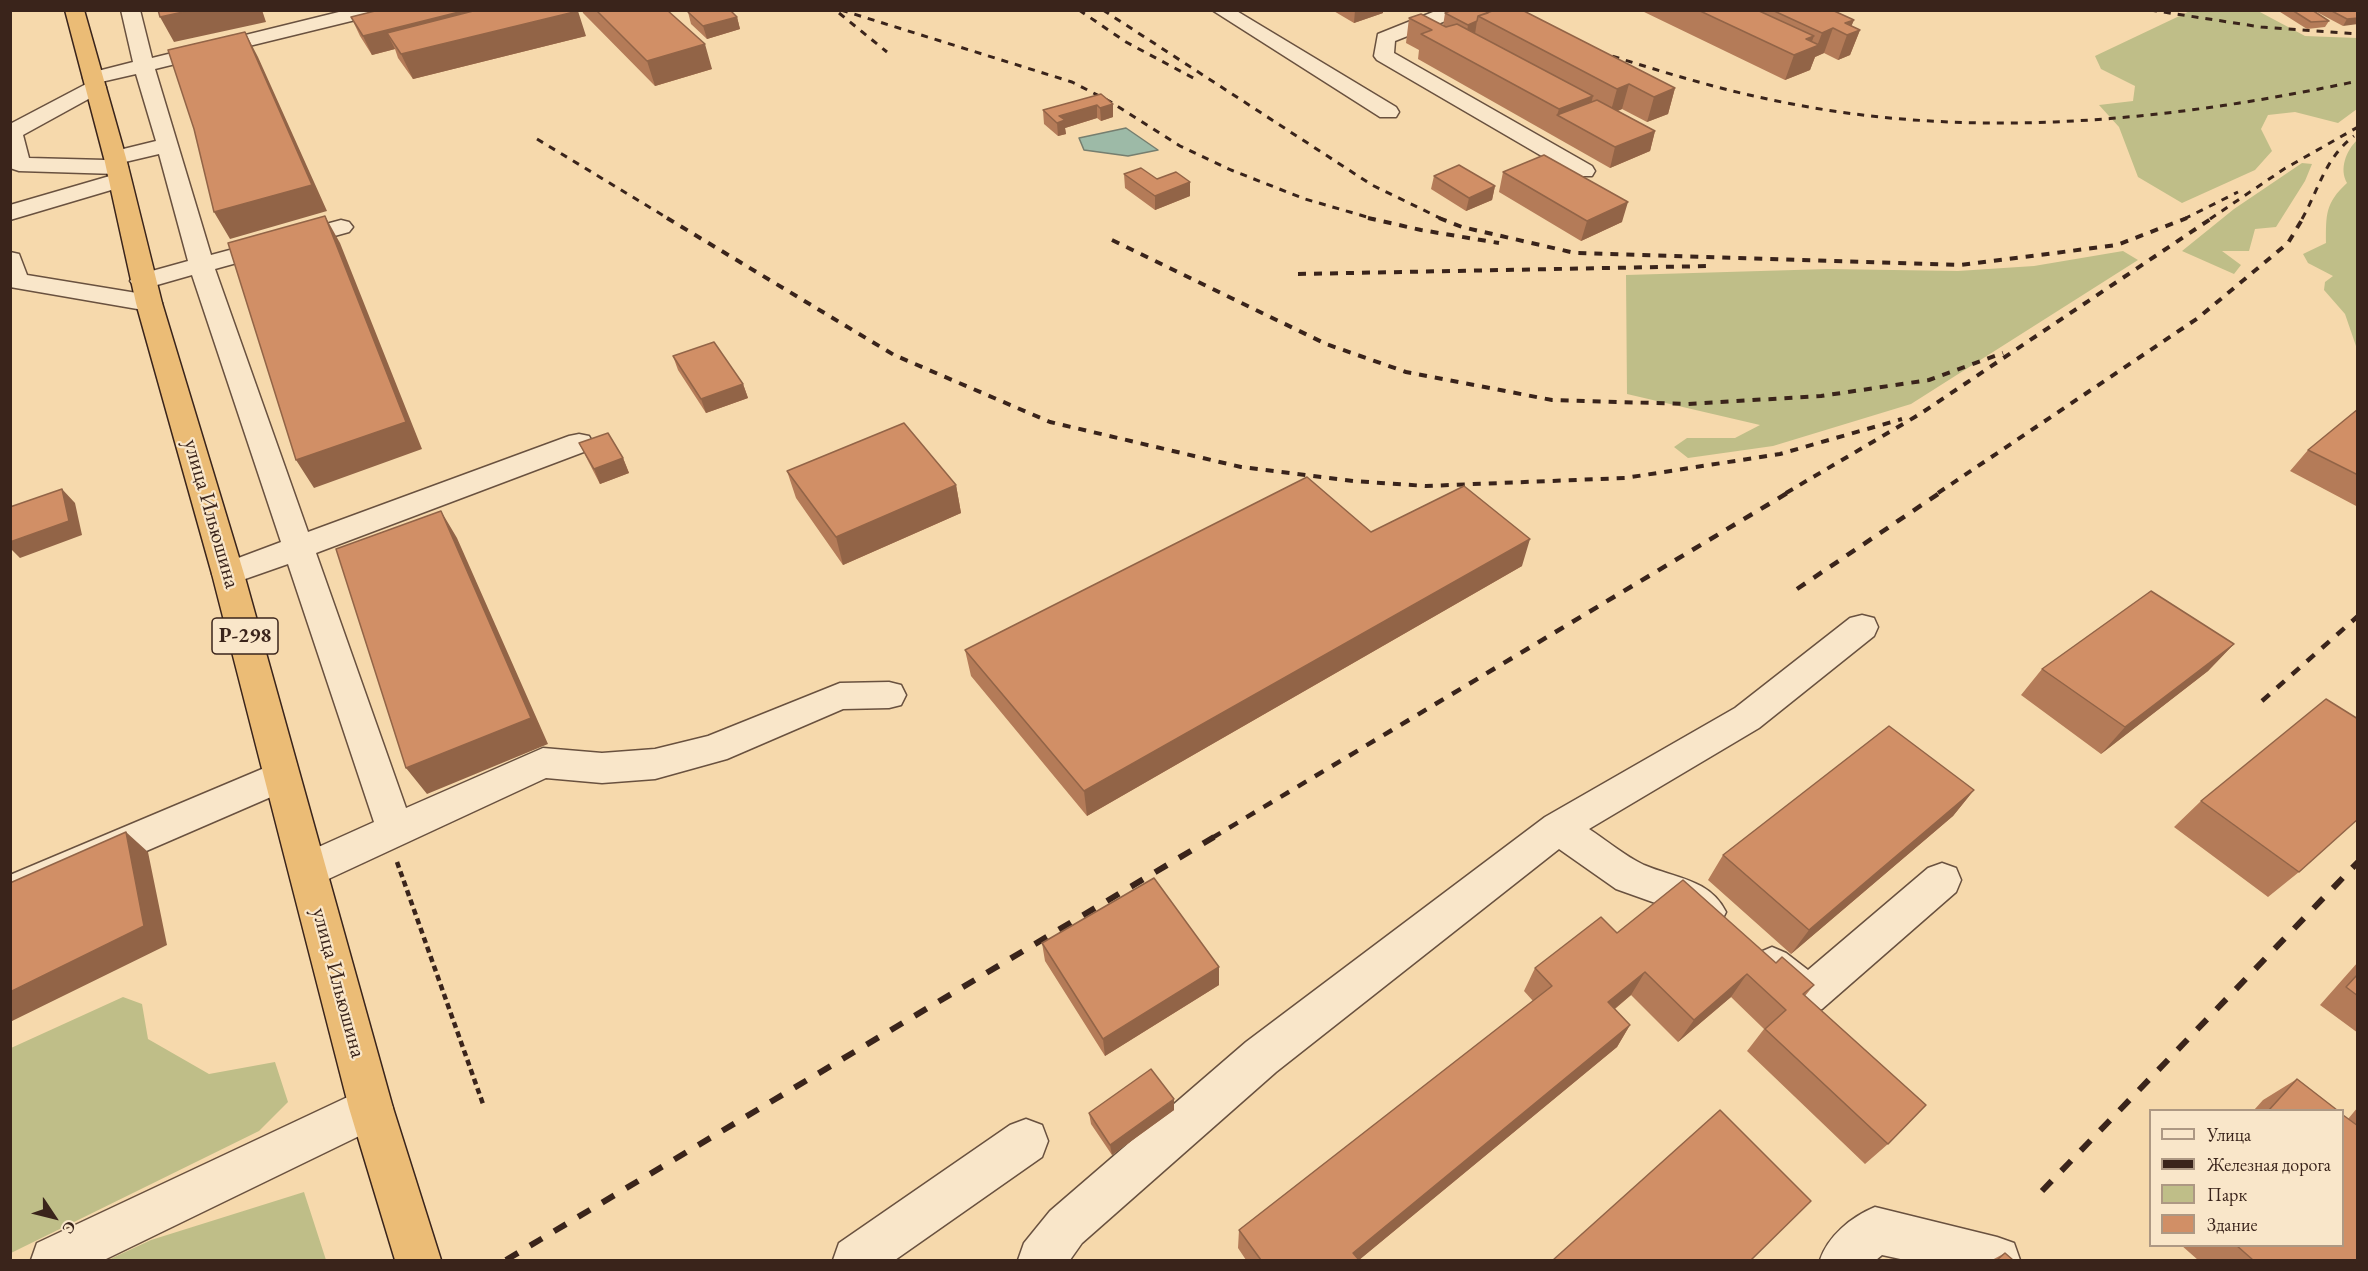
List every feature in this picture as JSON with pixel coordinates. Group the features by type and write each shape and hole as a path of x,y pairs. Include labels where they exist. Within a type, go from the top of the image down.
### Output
{"highway":[{"name":"улица Ильюшина","path":"74,10 117,168 146,292 228,574 371,1108 418,1260"}],"lane":[{"path":"130,10 138,46 146,65 201,265 300,547 395,843"},
{"path":"117,168 19,164 11,132 94,82 146,65 374,10"},
{"path":"1221,10 1389,112"},
{"path":"1456,10 1385,38 1384,56 1584,171"},
{"path":"10,213 168,145"},
{"path":"10,259 16,281 146,292 201,265 341,227"},
{"path":"228,574 579,443"},
{"path":"1041,1260 1066,1227 1261,1057 1558,828 1747,718 1862,627"},
{"path":"308,870 395,843 543,763 592,767 655,764 714,748 840,696 889,695"},
{"path":"10,893 281,776"},
{"path":"1558,828 1630,877 1688,897 1808,995 1942,880"},
{"path":"54,1260 371,1108"},
{"path":"856,1260 1026,1141"},
{"path":"1843,1260 1875,1230 1997,1260"}],"path":[{"path":"395,843 483,1104"}],"green space":[{"path":"2192,10 2258,11 2305,36 2357,38 2357,109 2338,123 2295,112 2268,115 2261,129 2272,151 2255,170 2182,203 2138,177 2119,127 2099,105 2133,101 2135,86 2101,69 2095,56"},
{"path":"2357,140 2357,349 2345,314 2324,290 2325,282 2333,276 2308,263 2303,254 2326,243 2328,210 2334,197 2347,183 2344,172 2345,160"},
{"path":"2302,163 2312,164 2305,181 2276,227 2255,229 2249,251 2222,251 2241,265 2234,274 2182,251 2234,209"},
{"path":"2123,251 2138,260 1911,404 1773,446 1688,458 1674,447 1687,438 1735,438 1760,425 1627,394 1626,275 1828,269 1958,271 2034,266"},
{"path":"123,997 142,1004 148,1039 209,1074 275,1062 288,1102 259,1131 11,1253 11,1048"},
{"path":"304,1192 326,1260 108,1260 151,1240"}],"shaded area":[{"path":"1126,128 1158,150 1128,156 1084,150 1079,138"}],"building":[{"path":"158,10 192,10 160,17"},
{"path":"379,10 467,10 363,36 351,17"},
{"path":"477,10 578,11 401,54 387,33"},
{"path":"596,10 667,10 705,44 647,61"},
{"path":"692,10 730,10 737,17 703,26 688,12"},
{"path":"1453,10 1484,10 1488,13 1478,16 1477,21 1468,25 1445,13"},
{"path":"1495,10 1522,10 1675,88 1654,97 1629,84 1617,89 1478,16"},
{"path":"1698,10 1757,10 1814,36 1806,39 1819,45 1794,55"},
{"path":"1772,10 1832,10 1854,20 1845,23 1860,30 1847,35 1833,28 1822,33"},
{"path":"2292,10 2312,10 2329,21 2311,22"},
{"path":"2330,10 2358,10 2358,18 2347,19"},
{"path":"1421,14 1446,27 1457,24 1593,96 1559,109 1421,34 1432,30 1409,18"},
{"path":"245,32 312,185 214,212 194,129 168,50"},
{"path":"1101,94 1113,104 1100,108 1097,105 1059,116 1065,120 1057,123 1043,110"},
{"path":"1597,100 1655,131 1615,147 1557,115"},
{"path":"1544,155 1628,202 1587,221 1503,172"},
{"path":"1459,165 1495,186 1469,198 1434,176"},
{"path":"1141,168 1157,179 1176,172 1190,182 1155,196 1124,174"},
{"path":"325,216 406,422 296,460 228,243"},
{"path":"714,342 743,384 701,399 673,356"},
{"path":"2358,409 2358,475 2308,450"},
{"path":"904,423 956,485 836,537 787,471"},
{"path":"608,433 623,458 594,469 579,443"},
{"path":"1307,477 1371,532 1464,486 1530,539 1084,791 965,650"},
{"path":"62,489 69,521 10,542 10,507"},
{"path":"441,511 531,718 406,768 336,549"},
{"path":"2151,591 2234,644 2125,727 2042,669"},
{"path":"2326,699 2358,719 2358,819 2299,872 2201,801"},
{"path":"1889,726 1974,790 1809,930 1723,855"},
{"path":"126,832 144,926 10,992 10,883"},
{"path":"1154,878 1219,967 1103,1039 1042,943"},
{"path":"1683,880 1776,963 1782,957 1814,985 1803,994 1926,1105 1888,1144 1765,1029 1786,1010 1747,974 1694,1020 1645,972 1608,1002 1630,1025 1353,1253 1359,1260 1261,1260 1239,1230 1552,986 1535,968 1601,917 1617,933"},
{"path":"2358,974 2358,996 2346,987"},
{"path":"1151,1069 1174,1099 1110,1145 1089,1113"},
{"path":"2297,1079 2336,1109 2270,1109"},
{"path":"1720,1110 1811,1201 1751,1260 1553,1260"},
{"path":"2344,1116 2358,1126 2358,1260 2253,1260 2238,1247 2344,1247"},
{"path":"2005,1253 2013,1260 1997,1260"}],"railway":[{"path":"841,10 1072,82 1109,101 1180,146 1231,170 1305,199 1374,219"},
{"path":"1079,10 1126,42 1197,80"},
{"path":"1103,10 1372,185 1442,219"},
{"path":"2150,10 2261,27 2358,34"},
{"path":"839,13 887,52"},
{"path":"1599,52 1690,80 1782,102 1854,114 1926,121 1999,123 2143,116 2215,107 2358,81"},
{"path":"2210,219 2284,169 2358,127"},
{"path":"2302,219 2329,164 2354,136"},
{"path":"537,139 669,219"},
{"path":"2184,219 2238,192"},
{"path":"667,218 894,355 1050,422 1241,467 1353,481 1426,486 1625,478 1780,454 1902,419"},
{"path":"1368,218 1421,230 1499,243"},
{"path":"1439,218 1462,227 1575,253 1961,265 2117,245 2187,218"},
{"path":"1786,493 1920,414 2212,218"},
{"path":"1938,493 2198,318 2288,243 2303,218"},
{"path":"1112,240 1326,344 1406,372 1552,400 1687,404 1821,396 1929,380 2003,353"},
{"path":"1298,274 1710,266"},
{"path":"1212,838 1789,492"},
{"path":"1797,589 1941,492"},
{"path":"2262,701 2358,616"},
{"path":"506,1260 1214,837"},
{"path":"2042,1191 2358,862"}]}
